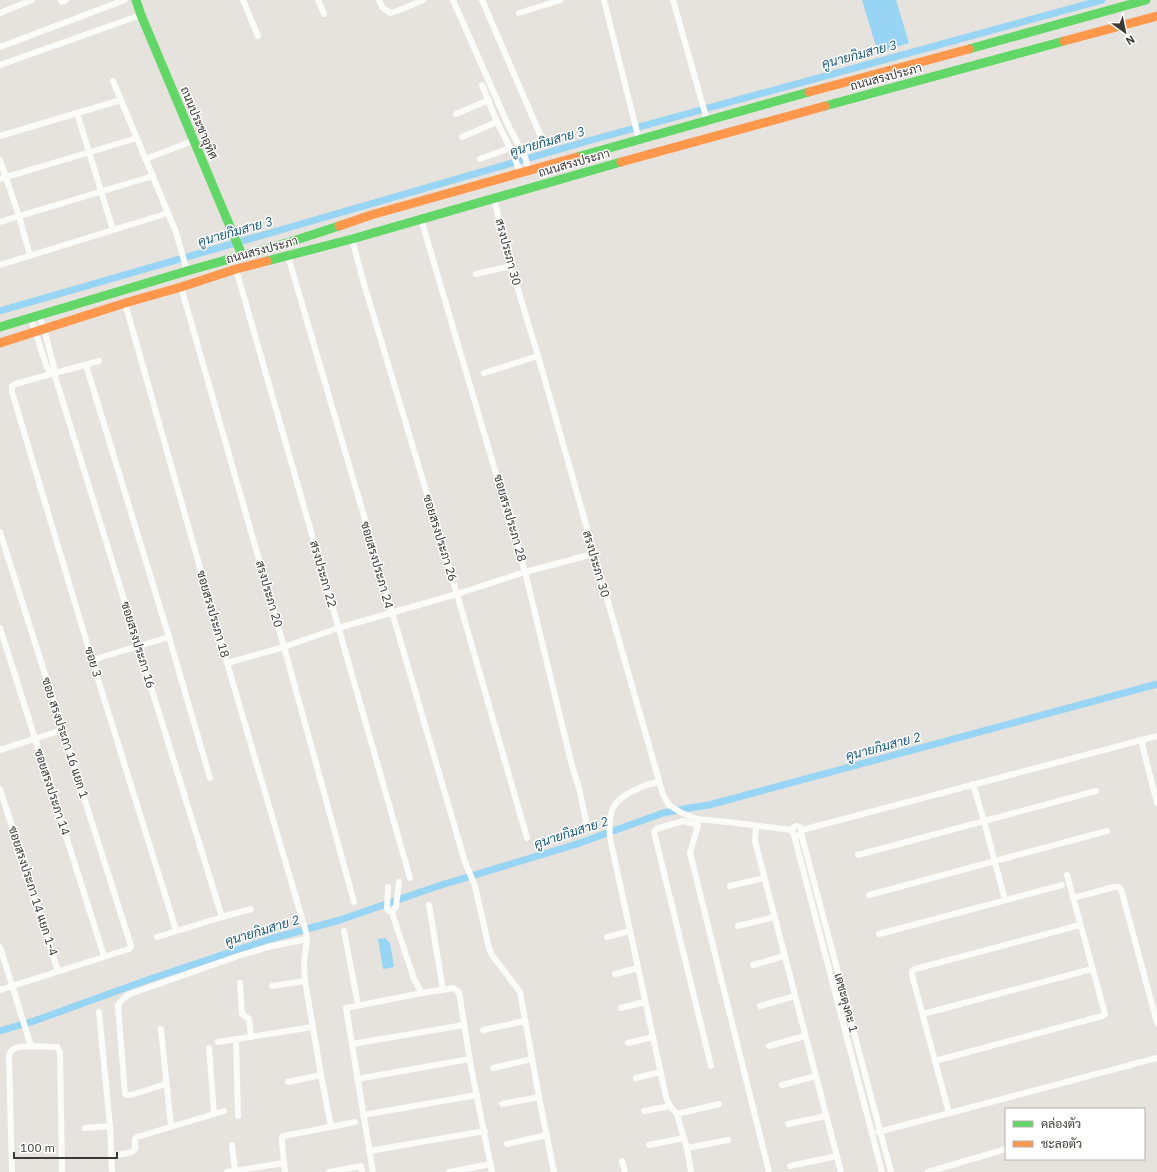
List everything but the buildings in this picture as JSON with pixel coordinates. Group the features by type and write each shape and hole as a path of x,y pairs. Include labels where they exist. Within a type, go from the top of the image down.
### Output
{"main road":[{"name":"ถนนประชาอุทิศ","path":"136,0 141,16 238,247"},
{"name":"ถนนสรงประภา","path":"0,327 35,317 186,267 238,247 290,242 518,170 526,161 639,140 706,118 1146,0"},
{"name":"ถนนสรงประภา","path":"0,343 236,269 352,239 667,149 1157,16"}],"street":[{"path":"0,13 32,0"},
{"path":"61,0 62,2 66,0"},
{"path":"0,47 125,0"},
{"path":"243,0 258,36"},
{"path":"318,0 324,14"},
{"path":"379,0 382,7 390,13 423,0"},
{"path":"453,0 509,127 526,161"},
{"path":"482,0 542,139 543,145 526,161"},
{"path":"519,13 561,0"},
{"path":"604,0 639,140"},
{"path":"673,0 706,118"},
{"path":"0,65 141,16"},
{"path":"113,81 176,232 186,267"},
{"path":"482,86 510,148 518,170"},
{"path":"0,136 121,100"},
{"path":"456,114 489,100"},
{"path":"77,113 113,230"},
{"path":"462,137 497,122"},
{"path":"3,178 137,138"},
{"path":"146,160 155,158 193,141"},
{"path":"480,158 510,148"},
{"path":"514,158 526,161"},
{"path":"0,160 3,178 19,216 30,256"},
{"path":"0,222 153,176"},
{"name":"สรงประภา 30","path":"494,198 511,266 663,795 669,805 698,822 728,822 793,833"},
{"path":"0,265 168,213"},
{"name":"ซอยสรงประภา 28","path":"421,219 526,572 586,821"},
{"name":"ซอยสรงประภา 26","path":"352,239 364,284 457,594 527,838"},
{"name":"ซอยสรงประภา 24","path":"288,256 464,862 475,886 490,952 520,992 554,1172"},
{"path":"476,274 511,266"},
{"name":"สรงประภา 22","path":"236,269 410,878"},
{"name":"สรงประภา 20","path":"181,287 284,647 354,902"},
{"name":"ซอยสรงประภา 18","path":"125,303 226,662 304,924 307,939 304,962 305,981 331,1127"},
{"name":"ซอยสรงประภา 16","path":"35,317 54,367 54,374 222,917"},
{"path":"484,373 538,356"},
{"path":"54,374 99,361"},
{"path":"86,365 169,637 210,778"},
{"name":"ซอย 3","path":"54,374 16,384 12,386 12,392 92,660 176,930"},
{"name":"ซอย สรงประภา 16 แยก 1","path":"0,532 131,944 129,949 104,956"},
{"path":"226,662 284,647 338,628 457,594 526,572 593,554"},
{"name":"ซอยสรงประภา 14","path":"0,628 104,956"},
{"path":"92,660 169,637"},
{"path":"0,750 62,730"},
{"path":"793,833 798,836 801,831 1157,736"},
{"path":"1141,740 1157,803"},
{"path":"659,782 649,784 623,795 615,803 610,819 610,838 666,1097 670,1106 677,1114 691,1172"},
{"path":"973,784 1005,900"},
{"name":"ซอยสรงประภา 14 แยก 1-4","path":"0,789 58,971"},
{"path":"858,855 1096,791"},
{"path":"711,1066 654,832 656,829 683,821 698,822 690,853 769,1172"},
{"path":"756,826 755,841 840,1172"},
{"name":"เดชะตุงคะ 1","path":"801,831 891,1172"},
{"path":"869,895 1107,831"},
{"name":"เดชะตุงคะ 1","path":"793,833 882,1172"},
{"path":"935,1061 1105,1014 1067,875"},
{"path":"730,886 764,878"},
{"path":"390,911 396,906 399,885"},
{"path":"879,934 1062,885"},
{"path":"1073,898 1114,887 1121,889 1157,1023"},
{"path":"388,888 390,911 414,979 422,993"},
{"path":"429,905 443,990"},
{"path":"157,937 176,930 251,909"},
{"path":"738,926 774,917"},
{"path":"949,1113 912,971 1080,925"},
{"path":"344,931 358,1005"},
{"path":"606,937 630,931"},
{"path":"166,1084 127,1096 125,1094 118,1005 121,1000 127,995 268,946 307,939"},
{"path":"0,947 31,1046"},
{"path":"0,990 104,956"},
{"path":"753,965 784,956"},
{"path":"615,974 638,968"},
{"path":"923,1014 1092,969"},
{"path":"272,986 305,981"},
{"path":"240,983 242,1014 248,1019 251,1037"},
{"path":"373,1172 346,1008 453,988 459,992 492,1172"},
{"path":"760,1006 795,996"},
{"path":"621,1008 645,1002"},
{"path":"99,1012 110,1126 112,1172"},
{"path":"483,1030 526,1021"},
{"path":"352,1044 464,1025"},
{"path":"218,1042 313,1027"},
{"path":"161,1029 171,1126"},
{"path":"769,1046 805,1036"},
{"path":"628,1043 653,1037"},
{"path":"236,1039 238,1116"},
{"path":"12,1172 9,1056 14,1048 31,1046 57,1047 60,1052 62,1172"},
{"path":"209,1048 214,1114"},
{"path":"357,1079 470,1058"},
{"path":"872,1134 1157,1058"},
{"path":"492,1068 532,1059"},
{"path":"636,1078 660,1072"},
{"path":"288,1082 321,1075"},
{"path":"782,1085 816,1076"},
{"path":"363,1115 477,1095"},
{"path":"502,1104 539,1097"},
{"path":"677,1114 719,1104"},
{"path":"644,1112 670,1106"},
{"path":"111,1156 132,1152 135,1149 135,1138 224,1111"},
{"path":"788,1124 826,1116"},
{"path":"285,1172 282,1137 355,1122"},
{"path":"85,1128 110,1126"},
{"path":"370,1151 484,1131"},
{"path":"506,1144 547,1135"},
{"path":"649,1145 684,1138"},
{"path":"686,1148 728,1140"},
{"path":"232,1145 235,1171"},
{"path":"928,1172 1005,1149"},
{"path":"790,1166 836,1156"},
{"path":"622,1161 625,1172"},
{"path":"227,1172 284,1163"},
{"path":"449,1172 491,1164"},
{"path":"329,1172 361,1166 362,1172"}],"water":[{"path":"862,0 896,0 909,43 878,53"},
{"path":"385,938 390,943 394,967 383,969 378,939"}],"waterway":[{"name":"คูนายกิมสาย 3","path":"0,311 588,141 1102,0"},
{"name":"คูนายกิมสาย 2","path":"0,1031 34,1021 150,979 270,939 340,920 438,886 577,844 663,813 709,805 1157,684"}],"traffic: fast":[{"path":"136,0 242,255"},
{"path":"969,49 1146,0"},
{"path":"825,106 1064,41"},
{"path":"577,157 809,92"},
{"path":"267,261 352,239 621,162"},
{"path":"0,327 290,242 339,226"}],"traffic: slow":[{"path":"1064,41 1157,16"},
{"path":"809,92 969,49"},
{"path":"621,162 825,106"},
{"path":"339,226 371,215 577,157"},
{"path":"0,343 125,303 267,261"}]}
